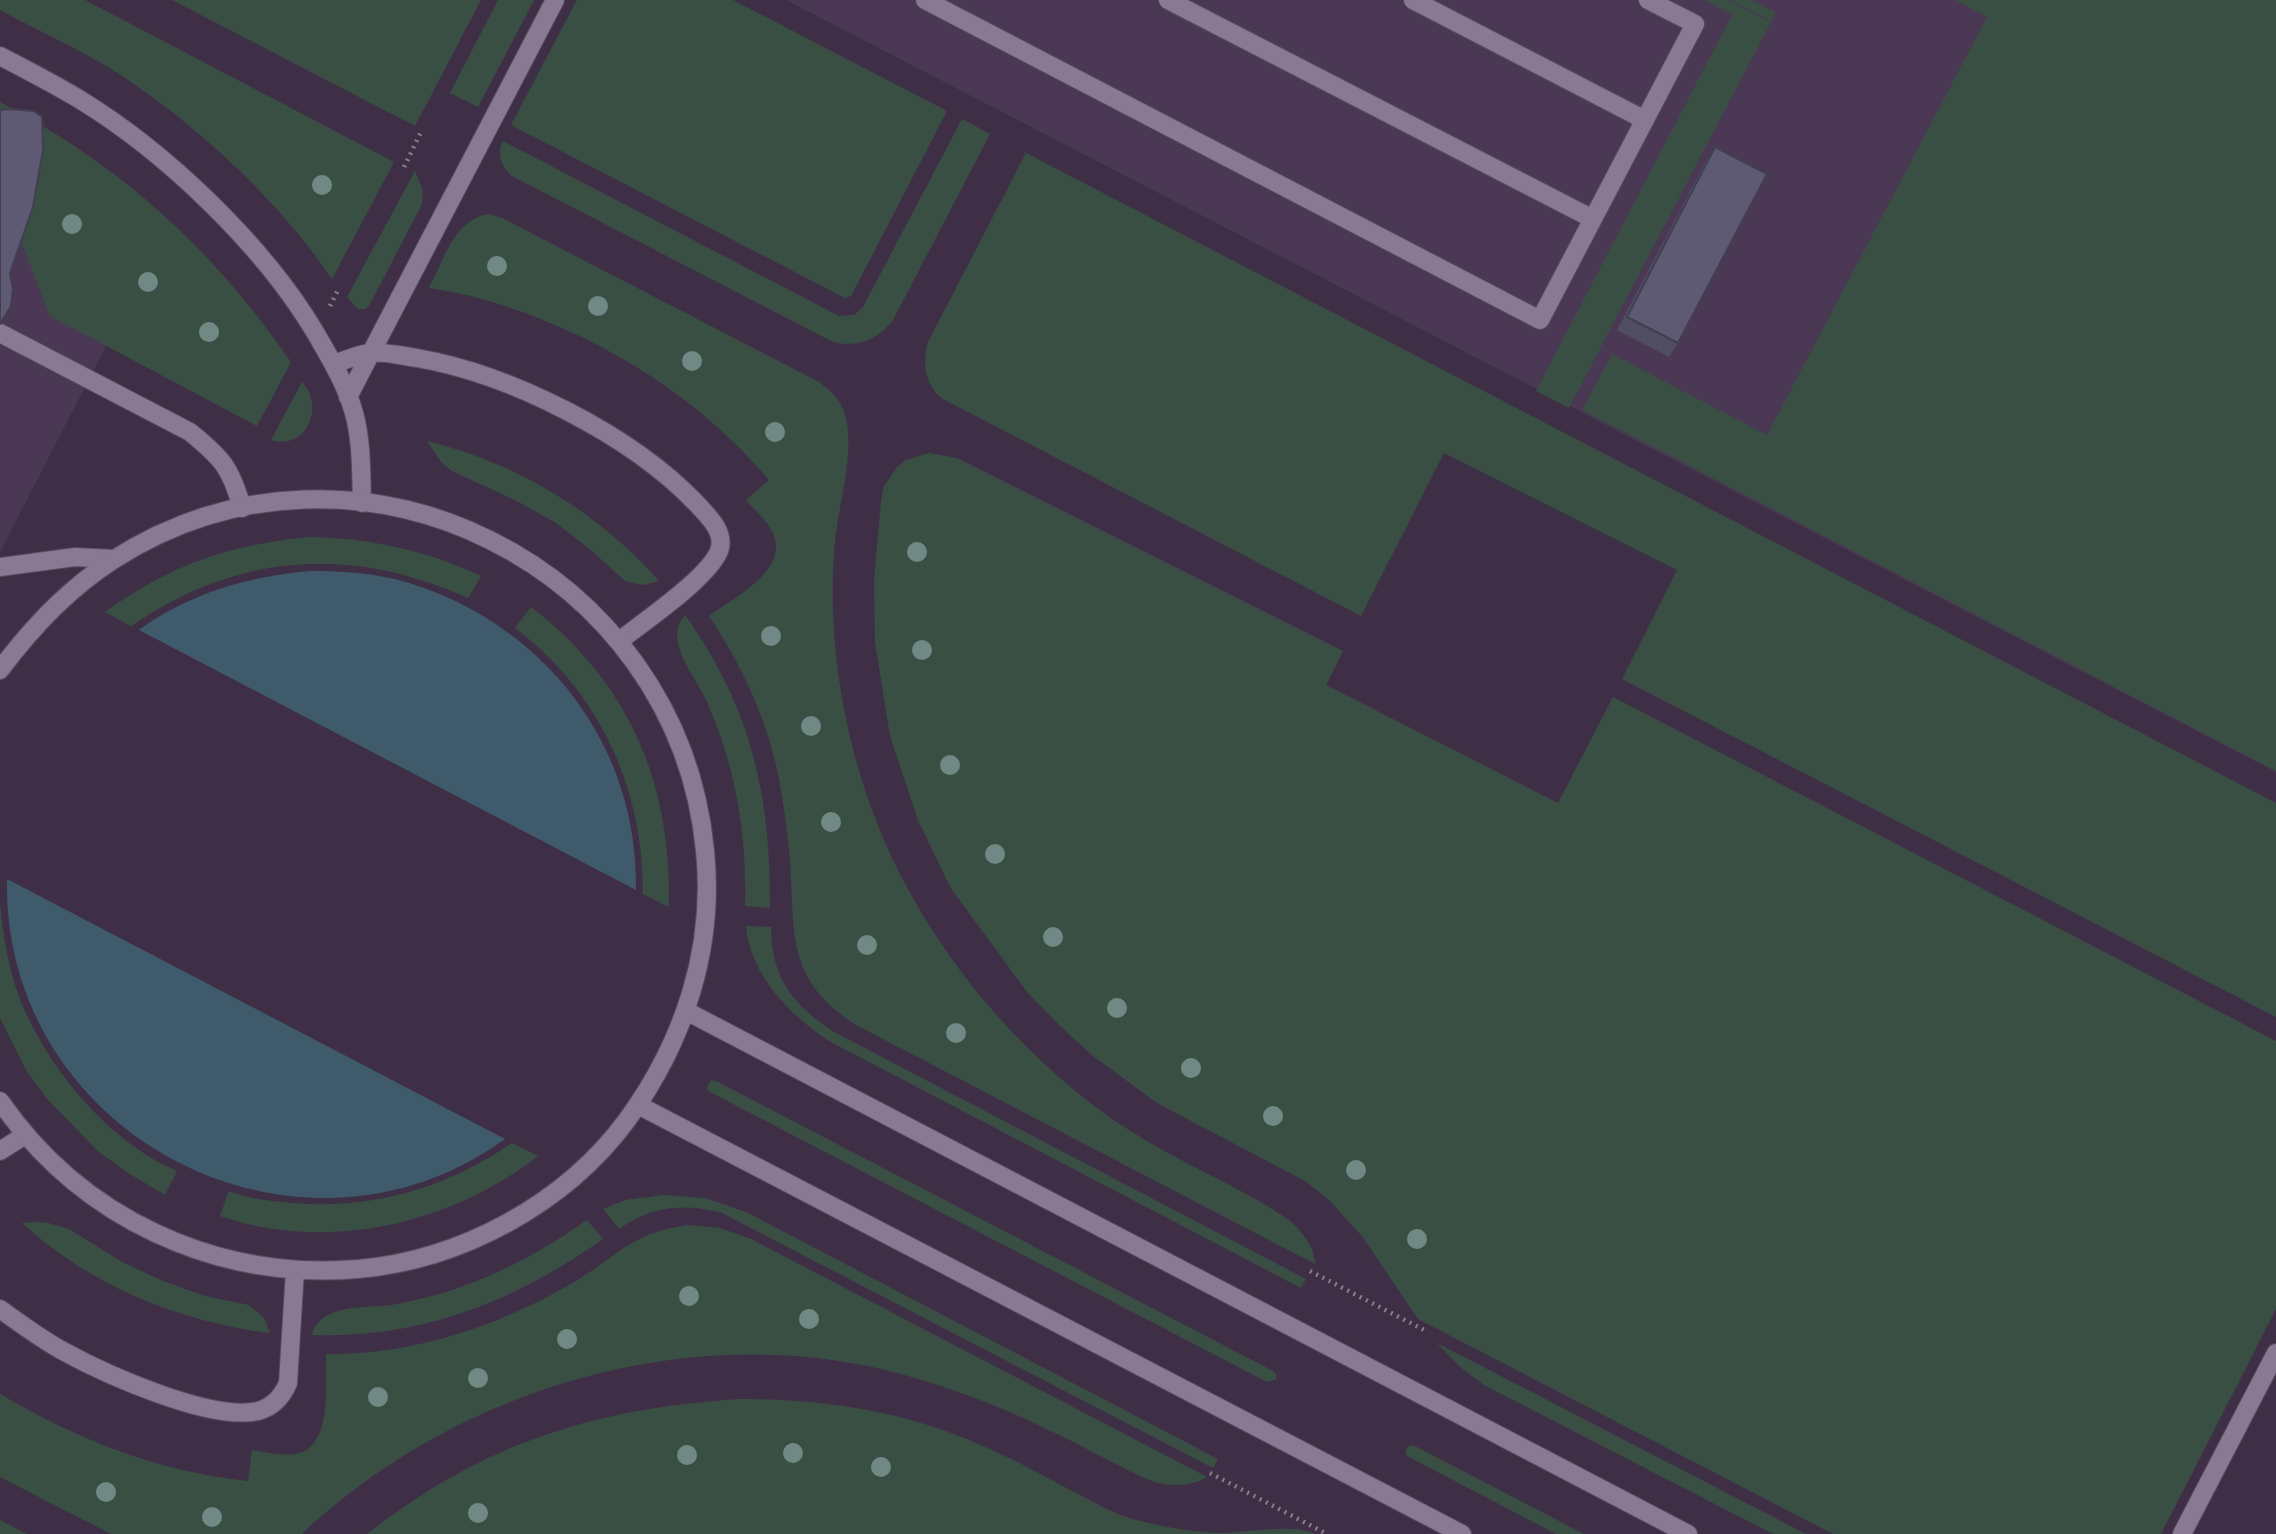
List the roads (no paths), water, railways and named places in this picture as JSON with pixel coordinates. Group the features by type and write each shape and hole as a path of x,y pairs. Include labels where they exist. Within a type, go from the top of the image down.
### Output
{"street":[{"path":"348,397 555,0"},
{"path":"925,0 1540,320 1695,24 1648,0"},
{"path":"1168,0 1593,219"},
{"path":"1413,0 1645,120"},
{"path":"0,56 80,100 142,143 199,193 254,247 299,306 334,364 348,397 360,449 362,503"},
{"path":"0,333 190,432 217,454 234,478 242,508"},
{"path":"334,364 371,353 417,358 467,370 565,411 620,442 681,488 712,520 720,537 720,548 698,578 619,641"},
{"path":"0,670 22,640 50,610 114,559 186,524 242,508 305,500 362,503 425,514 500,544 535,565 568,589 619,641 648,680 684,752 703,830 707,870 702,951 685,1011 663,1065 638,1105 618,1132 560,1188 527,1212 454,1247 376,1268 295,1270 215,1257 140,1227 105,1206 73,1182 25,1135 0,1101"},
{"path":"0,568 75,557 114,559"},
{"path":"685,1011 1688,1534"},
{"path":"638,1105 1462,1534"},
{"path":"0,1151 25,1135"},
{"path":"0,1309 51,1344 101,1370 190,1403 244,1413 260,1410 274,1403 284,1394 288,1383 295,1270"},
{"path":"2182,1534 2269,1382 2276,1353"}],"water":[{"path":"309,571 385,577 458,602 502,628 541,661 575,698 601,741 621,787 633,837 636,890 139,630 178,606 220,589 263,578"},
{"path":"7,879 505,1139 424,1181 339,1198 255,1190 176,1161 108,1113 54,1049 18,970"}]}
